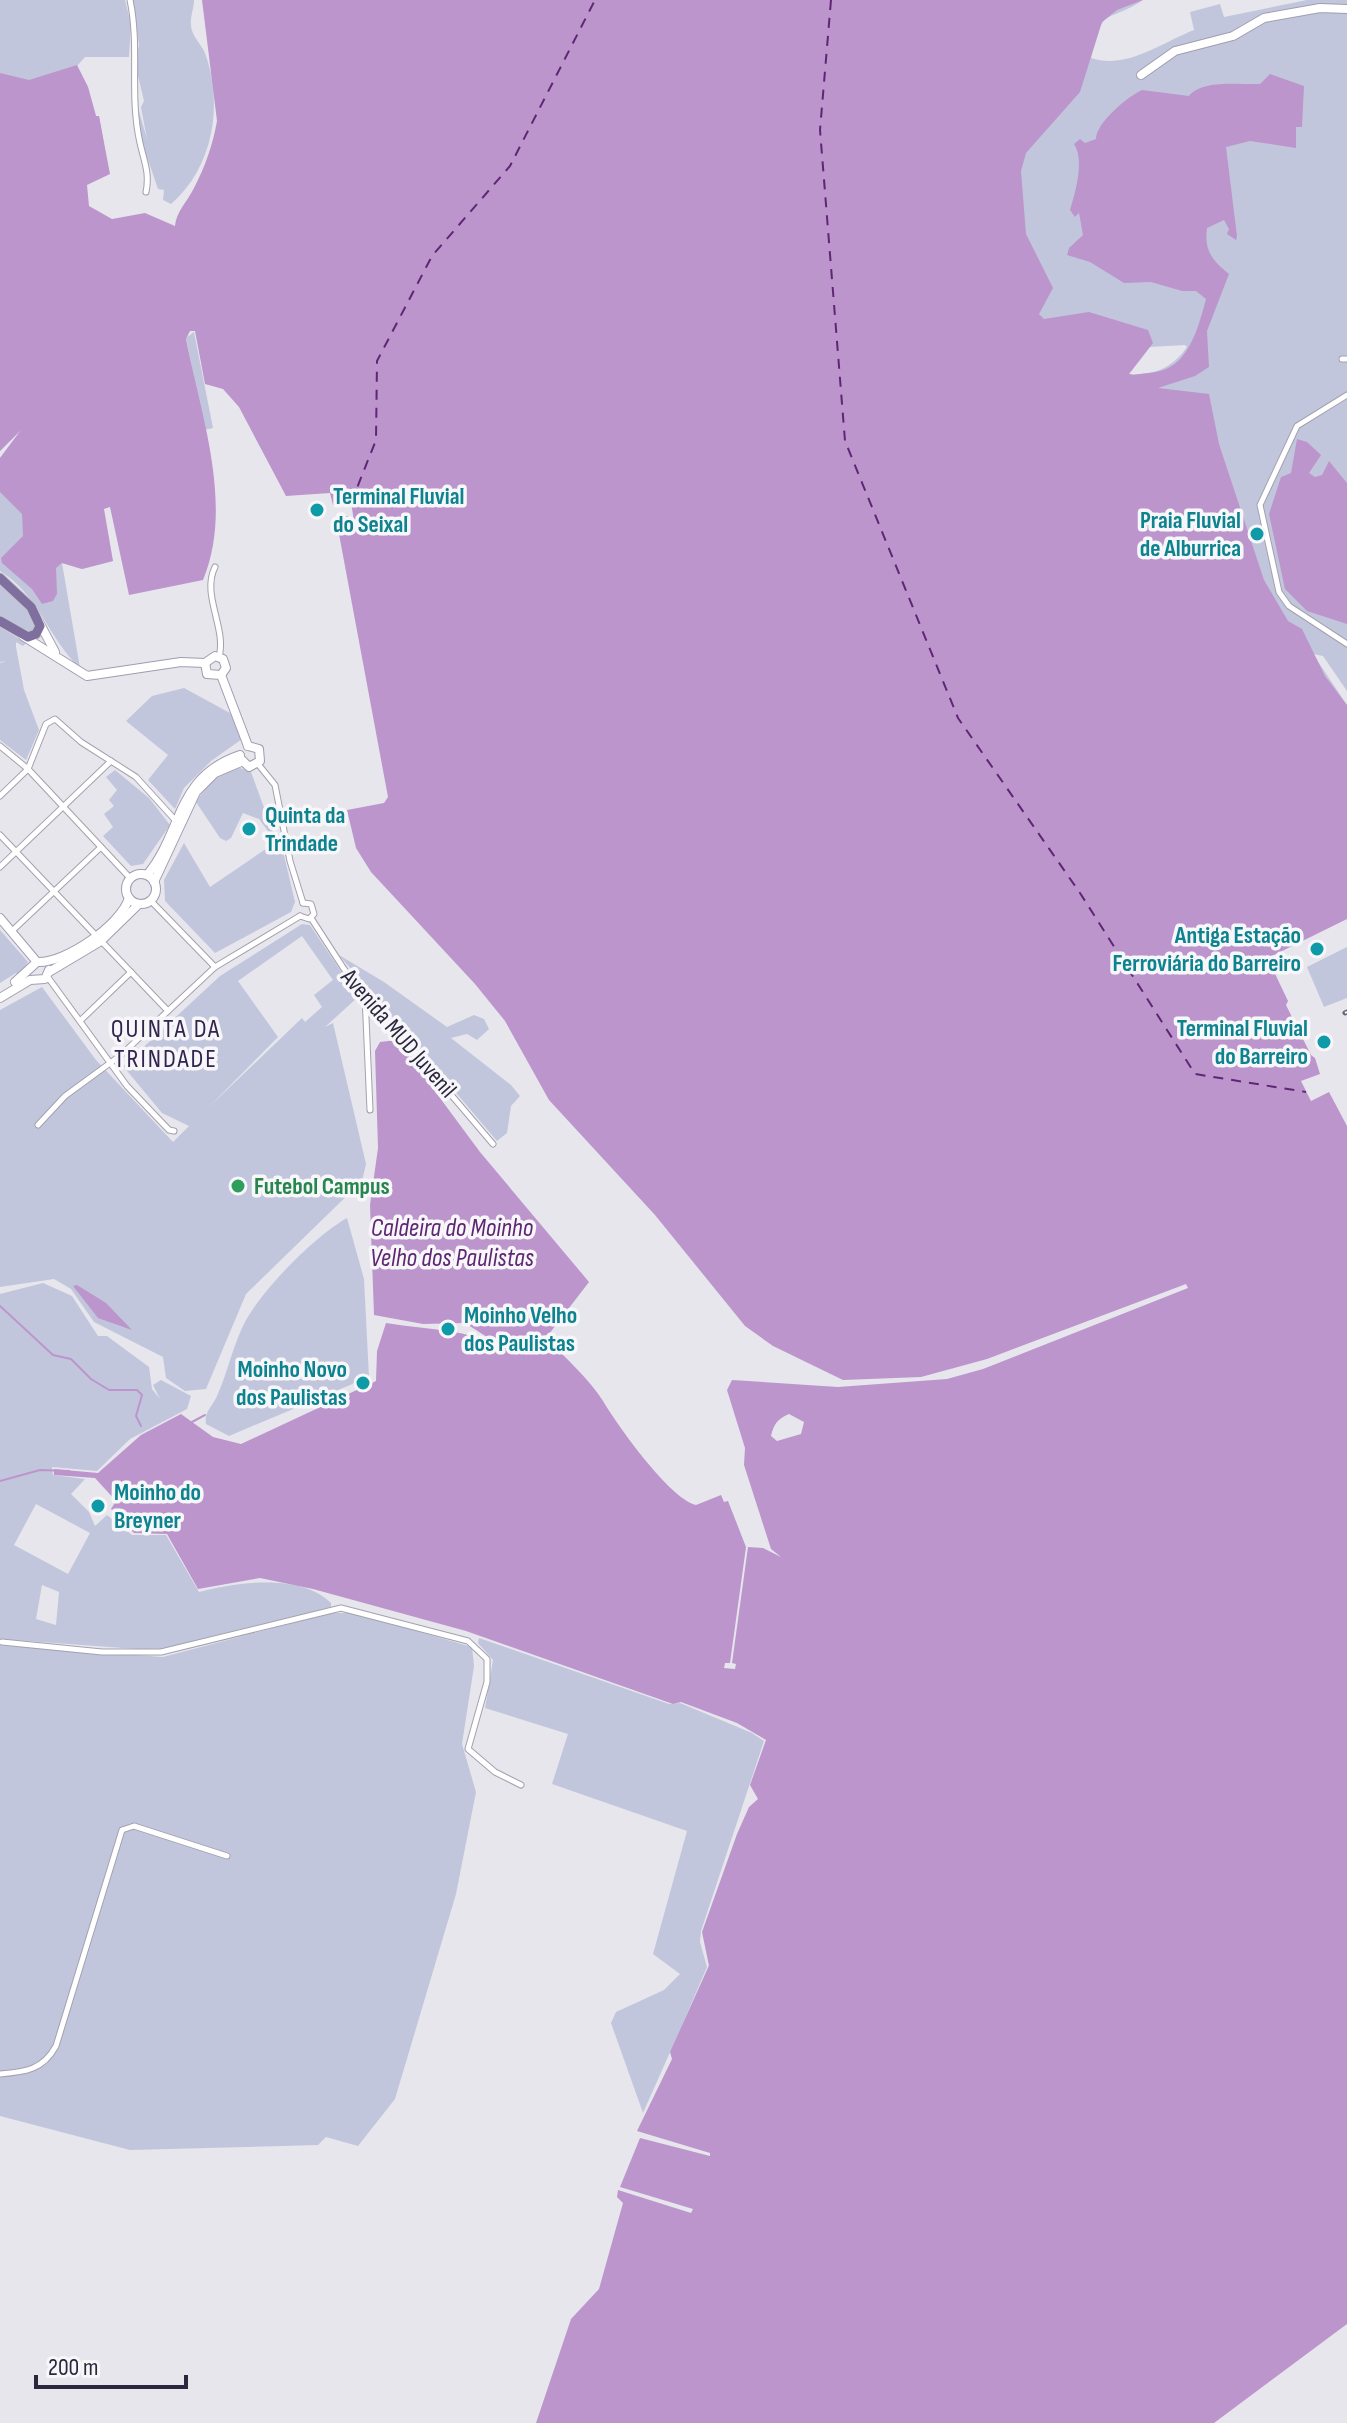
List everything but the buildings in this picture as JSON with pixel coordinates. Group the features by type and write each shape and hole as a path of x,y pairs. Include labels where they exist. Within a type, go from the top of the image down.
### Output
{"main road":[{"path":"0,578 21,595 39,622 36,634 22,636 1,622"}],"street":[{"path":"130,0 135,39 134,111 150,175 146,192"},
{"path":"1141,75 1175,51 1233,36 1264,18 1320,8 1347,9"},
{"path":"1347,395 1297,426 1260,505 1279,592 1289,606 1347,644"},
{"path":"215,567 210,580 221,642 219,657"},
{"path":"39,622 63,662"},
{"path":"22,636 78,674 98,677 181,662 205,663 211,657 219,657 225,663 221,675 241,720 248,746 240,758 216,765 196,782 150,879"},
{"path":"205,663 207,674 221,675"},
{"path":"0,796 28,769 46,724 53,718 148,788 177,820"},
{"path":"0,746 28,769 131,879 150,879"},
{"path":"248,746 255,747 261,753 258,764"},
{"path":"240,758 249,767 258,764"},
{"path":"0,867 111,761"},
{"path":"258,764 275,785 290,861 303,903 299,909 300,916"},
{"path":"0,835 168,1011"},
{"path":"12,931 101,847"},
{"path":"99,938 121,913 129,898 127,886 131,879"},
{"path":"150,879 156,890 151,901"},
{"path":"129,898 139,904"},
{"path":"0,998 44,968 99,938 139,904 151,901"},
{"path":"151,901 215,967"},
{"name":"Avenida MUD Juvenil","path":"303,903 314,908 311,918 335,958 493,1144"},
{"path":"38,1125 79,1084 111,1063 215,967 300,916 311,918"},
{"path":"0,918 44,968 146,1107 174,1131"},
{"path":"0,992 44,968"},
{"path":"81,1020 131,972"},
{"path":"359,999 365,993"},
{"path":"365,993 370,1110"},
{"path":"2,1642 102,1652 161,1652 341,1608 425,1629 468,1641 487,1659 487,1682 468,1749 495,1772 521,1785"},
{"path":"0,2074 29,2072 49,2060 56,2046 122,1830 134,1826 227,1856"}],"shaded area":[{"path":"0,0 125,0 131,24 129,57 85,57 77,66 88,87 96,116 99,116 106,157 0,163","holes":["63,80 74,91 74,106 22,142 14,137"]},
{"path":"132,0 194,0 191,29 205,53 211,73 214,114 205,154 197,173 171,204 163,200 164,190 158,189 142,142 138,108 147,139 141,107 144,101 135,63 139,45"},
{"path":"1143,0 1107,18 1099,30 1091,58 1117,61 1194,30 1190,12 1220,4 1224,17 1307,0 1347,0 1347,691 1323,656 1313,654 1347,705 993,274 999,202 1044,29","holes":["1150,347 1187,347 1176,360 1162,369 1129,374"]},
{"path":"194,332 213,428 204,430 186,338"},
{"path":"0,348 113,561 82,569 62,563 80,668 59,644 34,604 0,571 0,458 21,430 0,451"},
{"path":"0,581 30,609 36,625 31,632 0,618"},
{"path":"0,627 26,643 23,646 16,642 16,647 24,690 39,730 26,760 0,740 0,663 6,661 0,662"},
{"path":"184,688 230,713 242,739 211,761 184,788 175,809 148,780 168,755 126,721 152,696"},
{"path":"240,768 251,772 274,835 279,834 295,902 291,912 215,953 165,901 164,880 184,843 210,887 276,842 259,819 243,813 231,838 226,841 220,838 196,802 220,776"},
{"path":"115,770 149,798 170,825 143,864 131,866 103,836 113,827 104,814 114,806 109,800 117,790 106,777"},
{"path":"302,924 310,925 358,997 325,1027 333,1023 366,1164 362,1181 246,1294 206,1389 185,1391 166,1378 163,1357 94,1322 71,1289 54,1279 0,1287 0,1010 42,987 96,1060 173,1142 189,1126 162,1113 123,1066 220,976","holes":["302,936 333,980 314,995 322,1007 305,1022 302,1018 210,1106 278,1037 238,981"]},
{"path":"0,930 28,962 19,976 16,973 0,983"},
{"path":"1347,947 1347,998 1324,1007 1307,967"},
{"path":"339,955 384,982 447,1027 474,1015 484,1019 489,1029 477,1040 467,1034 451,1038 511,1085 520,1096 511,1106 507,1133 497,1141"},
{"path":"347,1218 364,1279 369,1377 229,1436 206,1424 207,1413 254,1307 277,1278 306,1250"},
{"path":"43,1283 72,1296 98,1336 107,1336 149,1367 152,1389 160,1399 153,1385 161,1380 191,1396 187,1409 130,1439 97,1471 52,1467 53,1475 85,1479 71,1494 89,1512 95,1526 107,1515 132,1535 166,1535 199,1592 250,1583 286,1584 318,1594 331,1603 331,1607 183,1646 150,1650 0,1639 0,1294","holes":["36,1504 90,1533 68,1574 14,1545","42,1585 59,1592 56,1625 36,1619"]},
{"path":"330,1613 354,1613 472,1647 474,1666 462,1744 476,1792 456,1894 395,2099 358,2146 326,2137 318,2145 130,2150 0,2116 0,1645 163,1657"},
{"path":"479,1638 669,1704 680,1703 764,1741 701,1931 700,1942 707,1967 679,2032 793,1777 674,2058 671,2050 643,2113 611,2023 616,2012 664,1990 680,1974 653,1954 687,1831 552,1784 568,1734 485,1708 493,1660 478,1643"}],"water":[{"path":"202,0 1143,0 1117,10 1102,22 1080,92 1026,153 1021,171 1026,234 1053,288 1039,314 1044,319 1089,312 1148,330 1153,343 1129,374 1134,375 1166,369 1182,357 1193,338 1206,299 1196,291 1182,291 1151,282 1124,283 1090,262 1067,255 1069,248 1083,235 1079,213 1075,217 1070,210 1079,168 1074,144 1080,139 1085,143 1096,139 1107,118 1128,98 1142,90 1189,96 1212,85 1260,84 1270,74 1304,86 1302,127 1296,127 1296,148 1250,141 1226,147 1237,236 1236,240 1227,234 1229,229 1224,220 1207,228 1210,254 1229,274 1207,331 1209,367 1195,376 1158,388 1209,394 1219,444 1264,580 1288,621 1302,629 1325,676 1347,705 1347,919 1272,956 1266,955 1288,1001 1286,1005 1315,1058 1320,1074 1301,1081 1311,1101 1329,1092 1347,1126 1347,2324 1214,2423 536,2423 571,2319 599,2289 623,2203 617,2197 618,2190 691,2213 693,2209 620,2187 640,2138 710,2156 710,2153 637,2131 672,2059 670,2052 709,1966 702,1932 737,1834 749,1807 758,1799 750,1785 766,1740 737,1723 681,1702 673,1704 466,1631 313,1589 260,1578 198,1589 167,1534 134,1533 111,1509 116,1501 95,1478 54,1475 54,1469 98,1473 141,1435 181,1414 213,1437 241,1444 376,1381 377,1351 386,1323 454,1332 512,1347 550,1341 592,1385 632,1443 672,1489 696,1505 721,1495 724,1502 728,1501 746,1547 730,1663 725,1663 724,1668 735,1669 736,1664 732,1663 748,1547 763,1548 781,1557 771,1549 744,1465 745,1448 727,1390 732,1380 838,1387 947,1379 983,1369 1188,1288 1186,1284 987,1359 921,1377 843,1380 773,1346 745,1326 655,1215 549,1100 505,1021 475,984 371,872 356,848 347,810 384,803 388,797 336,518 348,516 349,522 354,521 350,496 344,497 345,503 333,505 330,493 286,496 239,407 223,389 205,384 195,331 190,331 186,339 212,460 216,522 212,551 203,580 129,595 110,507 104,509 113,561 82,569 62,563 56,568 57,594 53,601 42,604 32,589 2,563 1,558 23,536 22,514 0,492 0,458 21,430 0,451 0,73 29,80 77,65 88,87 96,116 99,116 110,174 87,185 89,206 112,219 145,213 175,226 205,164 217,121","holes":["789,1414 804,1422 801,1434 777,1441 771,1436 777,1422"]},
{"path":"1297,439 1307,442 1321,455 1309,473 1315,477 1322,475 1329,461 1347,483 1347,624 1307,611 1285,589 1269,514 1281,477 1291,473"},
{"name":"Caldeira do Moinho Velho dos Paulistas","path":"397,1040 480,1152 589,1282 549,1334 524,1342 487,1337 465,1323 423,1324 374,1315 370,1205 378,1148 375,1051 380,1042"},
{"path":"77,1285 106,1303 132,1330 98,1318 73,1286"}],"waterway":[{"path":"0,1306 53,1355 71,1359 91,1379 109,1390 137,1390 142,1395 136,1416 141,1426"},
{"path":"192,1422 205,1415"},
{"path":"0,1481 40,1470 69,1471"}],"ferry route":[{"path":"351,503 376,440 377,361 432,256 510,166 595,0"},
{"path":"831,0 820,130 845,441 958,718 1080,893 1195,1074 1306,1092"}],"place":[{"name":"Terminal Fluvial do Seixal","path":"317,510"},
{"name":"Praia Fluvial de Alburrica","path":"1257,534"},
{"name":"Quinta da Trindade","path":"249,829"},
{"name":"Antiga Estação Ferroviária do Barreiro","path":"1317,949"},
{"name":"Terminal Fluvial do Barreiro","path":"1324,1042"},
{"name":"Futebol Campus","path":"238,1186"},
{"name":"Moinho Velho dos Paulistas","path":"448,1329"},
{"name":"Moinho Novo dos Paulistas","path":"363,1383"},
{"name":"Moinho do Breyner","path":"98,1506"}],"district":[{"name":"QUINTA DA TRINDADE","path":"166,1043"}]}
